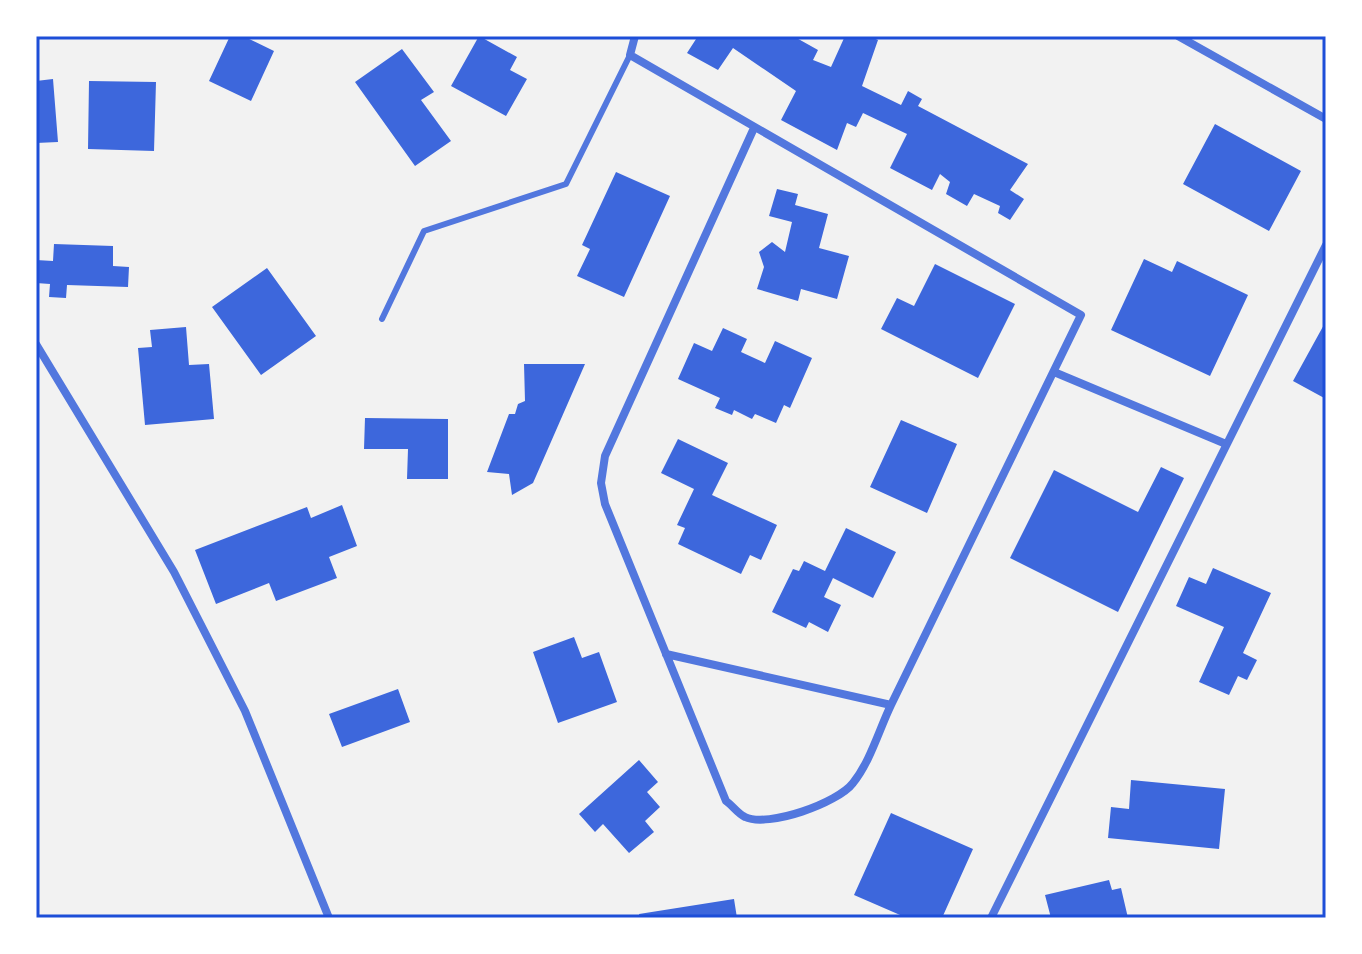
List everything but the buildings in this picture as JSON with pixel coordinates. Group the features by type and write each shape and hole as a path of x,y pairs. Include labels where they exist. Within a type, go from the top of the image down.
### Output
{"street":[{"path":"635,36 630,55 1081,315 853,784 792,815 766,821 745,817 726,801 605,504 601,483 605,456 754,128"},
{"path":"1178,36 1326,119"},
{"path":"991,918 1326,245"},
{"path":"36,344 174,572 245,711 329,918"},
{"path":"1054,372 1226,444"},
{"path":"666,654 891,705"}],"lane":[{"path":"382,319 424,231 566,184 630,55"}]}
